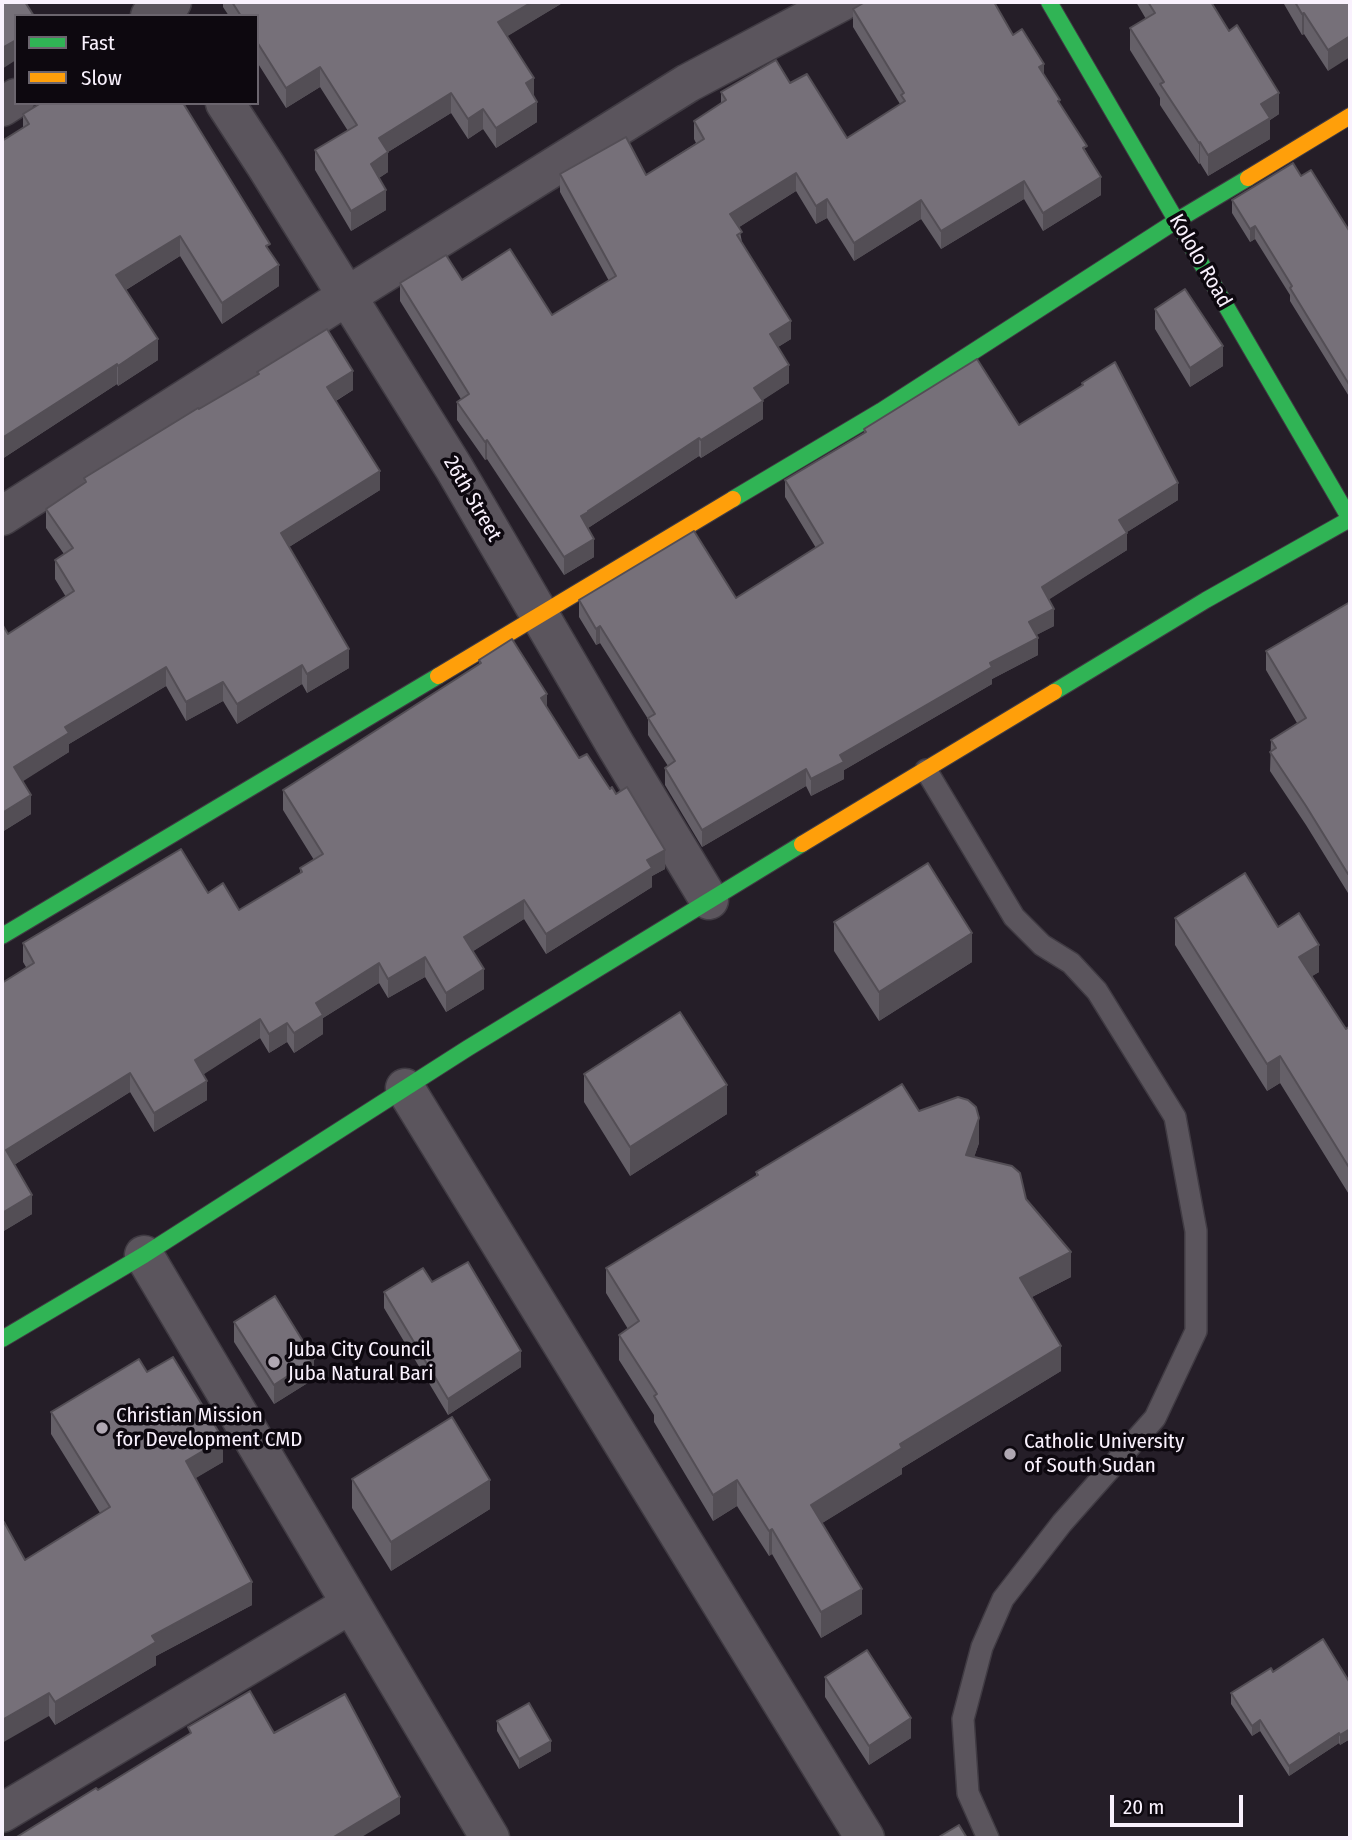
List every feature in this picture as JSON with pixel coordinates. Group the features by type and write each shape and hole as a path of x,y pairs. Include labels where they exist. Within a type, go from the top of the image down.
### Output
{"street":[{"path":"2,516 688,83 841,2"},
{"name":"Kololo Road","path":"1049,2 1350,519"},
{"name":"26th Street","path":"226,105 454,468 709,900"},
{"path":"2,936 881,411 1176,221 1350,116"},
{"path":"2,1339 144,1255 405,1088 709,900 1206,600 1350,519"},
{"path":"405,1088 865,1838"},
{"path":"144,1255 490,1838"},
{"path":"2,1813 351,1604"}],"lane":[{"path":"926,770 1014,917 1042,944 1071,963 1097,991 1175,1117 1196,1231 1196,1331 1155,1418 1062,1523 1003,1600 982,1647 963,1719 968,1793 988,1838"}],"building":[{"path":"2,2 25,2 33,14 14,14 14,41 2,48"},
{"path":"232,2 532,2 498,22 534,78 526,83 537,102 496,128 483,109 468,119 451,93 379,138 388,152 371,164 386,190 351,211 315,150 357,125 320,67 286,88 259,45 259,14 240,14"},
{"path":"865,2 994,2 1013,35 1022,29 1044,64 1039,67 1087,146 1083,148 1101,177 1043,213 1024,181 941,231 921,200 854,243 827,199 816,206 796,173 730,214 742,232 737,235 791,321 770,334 789,365 754,388 763,401 701,440 699,438 581,516 594,539 564,557 487,440 485,442 457,402 469,394 400,283 446,255 462,280 510,249 552,315 616,276 560,174 626,137 646,175 704,139 694,121 726,100 721,92 776,60 790,83 807,74 847,138 905,101 901,95 904,93 853,9"},
{"path":"1148,2 1211,2 1229,31 1237,25 1279,93 1261,104 1270,118 1208,155 1160,84 1164,82 1130,28 1155,13"},
{"path":"1295,2 1350,2 1350,36 1328,50"},
{"path":"38,105 184,105 270,244 266,246 279,265 222,303 180,236 116,275 158,339 2,438 2,141 29,124 23,114"},
{"path":"1293,163 1301,176 1311,170 1350,232 1350,386 1255,226 1250,229 1232,200"},
{"path":"1185,289 1223,346 1190,368 1155,309"},
{"path":"327,329 353,371 327,387 380,471 281,533 349,649 307,674 302,665 237,704 223,682 186,702 166,667 65,727 69,733 14,767 31,795 2,813 2,624 8,634 74,591 55,560 73,548 46,509 86,482 84,478 259,374 257,372"},
{"path":"977,359 1019,425 1115,362 1178,483 1119,520 1127,533 1042,587 1054,609 1029,622 1038,638 990,663 992,667 840,755 844,762 811,779 806,769 702,830 665,768 675,761 648,718 655,714 600,626 596,629 579,600 694,531 736,598 823,543 785,480 866,432 864,429"},
{"path":"1350,602 1348,874 1270,752 1276,748 1271,740 1306,718 1266,651"},
{"path":"512,639 547,694 541,698 579,758 587,754 616,794 627,787 665,850 647,860 652,868 546,934 524,900 464,937 484,969 446,993 425,957 388,979 379,963 316,1003 323,1015 294,1033 287,1023 269,1034 260,1019 195,1060 207,1081 154,1113 130,1073 6,1150 32,1195 2,1213 2,983 34,963 23,943 181,849 208,893 223,883 239,910 302,872 300,868 323,854 283,790 481,663 479,660"},
{"path":"928,863 972,933 879,992 834,922"},
{"path":"1245,873 1278,927 1299,913 1319,945 1299,957 1346,1029 1350,1026 1350,1169 1280,1056 1267,1064 1175,918"},
{"path":"680,1012 727,1085 630,1147 584,1074"},
{"path":"902,1084 919,1111 958,1097 968,1100 976,1107 979,1118 966,1155 1012,1166 1020,1173 1026,1199 1071,1252 1020,1278 1061,1346 900,1444 902,1448 811,1505 862,1589 821,1612 772,1529 769,1531 737,1480 713,1495 654,1396 657,1394 619,1335 639,1321 606,1268 758,1175 756,1172"},
{"path":"468,1262 521,1351 448,1399 384,1292 423,1268 432,1282"},
{"path":"275,1296 314,1359 274,1385 234,1322"},
{"path":"173,1357 223,1439 186,1461 252,1582 152,1636 156,1642 55,1702 49,1693 2,1720 2,1524 4,1522 25,1560 110,1507 51,1412 139,1359 147,1372"},
{"path":"452,1417 490,1480 391,1542 352,1479"},
{"path":"1323,1639 1350,1683 1350,1729 1340,1735 1339,1733 1289,1766 1260,1720 1252,1726 1231,1693 1271,1668 1273,1672"},
{"path":"867,1650 911,1718 869,1746 825,1677"},
{"path":"250,1691 274,1733 345,1694 400,1797 332,1838 15,1838 191,1733 188,1727"},
{"path":"529,1703 551,1741 519,1759 497,1721"},
{"path":"959,1825 967,1838 937,1838"}],"traffic: fast":[{"path":"1049,2 1350,519"},
{"path":"733,499 881,411 1176,221 1248,178"},
{"path":"1054,692 1206,600 1350,519"},
{"path":"2,936 438,676"},
{"path":"2,1339 144,1255 468,1048 802,844"}],"traffic: slow":[{"path":"1248,178 1350,116"},
{"path":"438,676 733,499"},
{"path":"802,844 1054,692"}],"place":[{"name":"Juba City Council Juba Natural Bari","path":"274,1362"},
{"name":"Christian Mission for Development CMD","path":"102,1428"},
{"name":"Catholic University of South Sudan","path":"1010,1454"}]}
